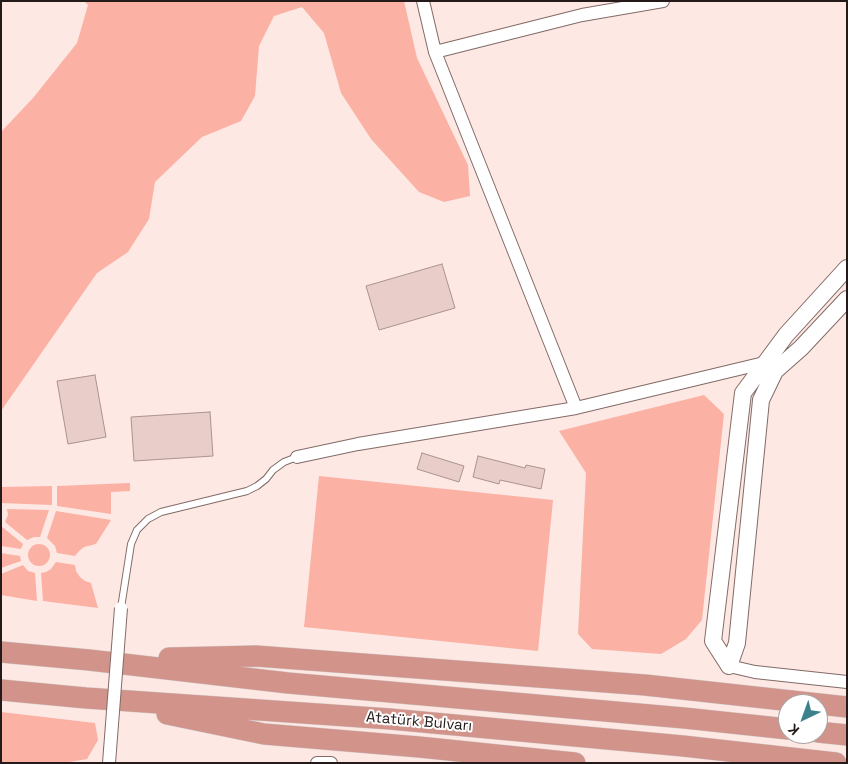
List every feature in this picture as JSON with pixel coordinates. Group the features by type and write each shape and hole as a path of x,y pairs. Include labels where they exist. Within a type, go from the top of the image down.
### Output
{"highway":[{"name":"Atatürk Bulvarı","path":"1,652 288,683 778,728"},
{"path":"89,660 256,656 645,685 847,707"},
{"name":"Atatürk Bulvarı","path":"1,690 86,698 390,719 673,745 836,763"},
{"path":"86,698 264,734 575,763"},
{"path":"828,733 847,735"}],"street":[{"path":"423,1 435,52 576,408"},
{"path":"435,52 582,15 664,1"},
{"path":"729,666 737,643 761,400 770,367 786,335 847,268"},
{"path":"847,299 801,348 770,367 743,393 712,641 729,666 755,672 847,682"},
{"path":"297,457 358,444 576,408 770,367"},
{"path":"109,757 121,608"},
{"path":"317,763 331,763"}],"lane":[{"path":"121,608 131,544 137,530 148,519 161,512 247,491 266,479 272,470 284,462 297,457"}],"shaded area":[{"path":"84,1 404,1 417,58 468,165 470,196 444,202 419,192 371,139 341,93 324,33 302,7 274,16 259,46 255,96 241,121 202,137 155,182 149,219 128,252 97,273 1,411 1,132 33,98 77,43 88,5"},
{"path":"704,395 724,414 702,620 686,639 661,654 592,649 578,634 586,473 559,431"},
{"path":"319,476 553,500 538,651 304,627"},
{"path":"130,483 130,491 111,492 111,514 57,506 57,486"},
{"path":"52,486 52,505 1,503 1,487"},
{"path":"7,509 49,510 40,537 27,540 5,522 8,515"},
{"path":"56,511 111,520 96,544 84,547 75,556 57,553 55,546 47,538"},
{"path":"1,526 23,544 21,549 1,546"},
{"path":"39,544 47,547 50,555 47,563 39,566 31,563 28,555 31,547"},
{"path":"1,553 20,556 21,561 1,568"},
{"path":"56,562 75,565 80,577 91,583 98,608 43,601 41,573 51,569"},
{"path":"23,565 28,571 35,573 37,601 1,595 1,574"},
{"path":"1,712 95,723 98,740 87,759 64,763 1,763"}],"building":[{"path":"442,264 455,308 379,330 366,286"},
{"path":"95,375 106,437 68,444 57,381"},
{"path":"210,412 213,456 134,461 131,417"},
{"path":"422,453 464,466 459,482 417,469"},
{"path":"478,456 525,468 526,465 545,469 541,489 500,480 499,484 473,477"}]}
